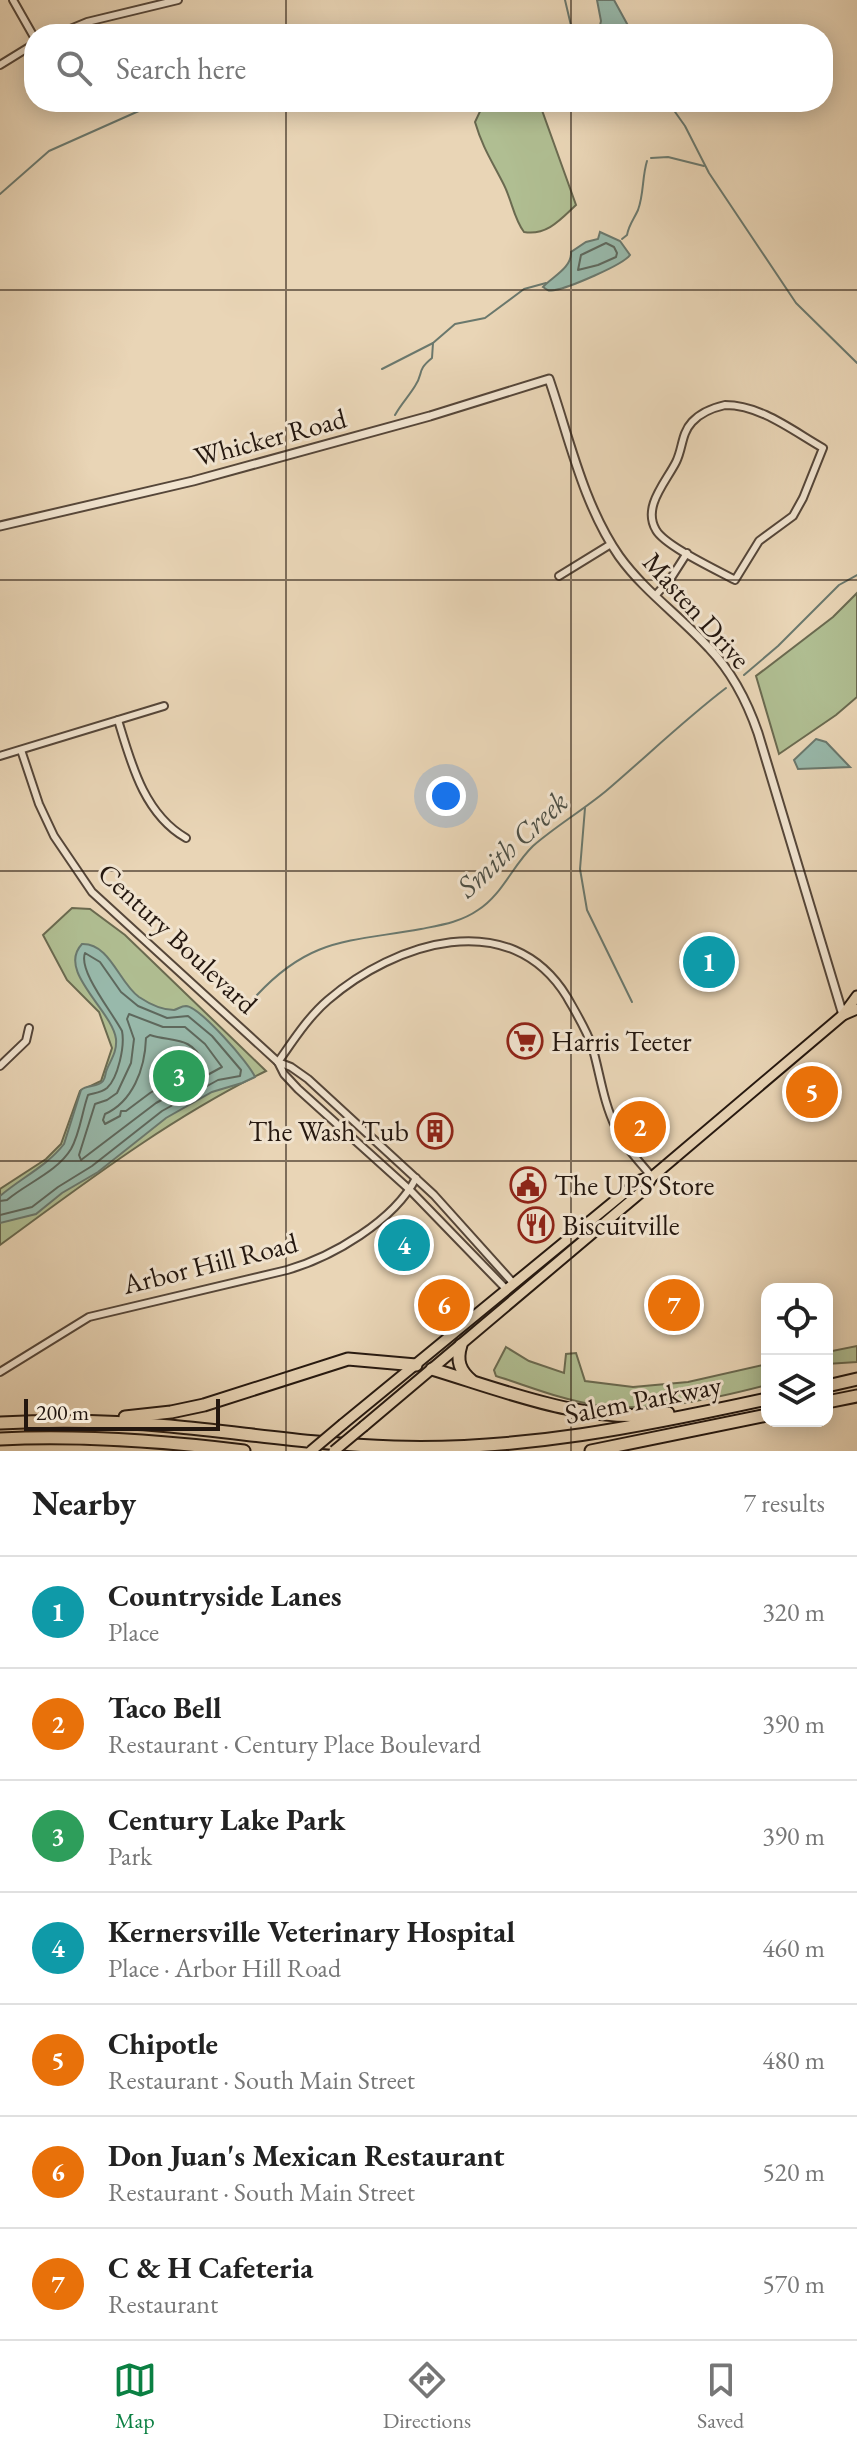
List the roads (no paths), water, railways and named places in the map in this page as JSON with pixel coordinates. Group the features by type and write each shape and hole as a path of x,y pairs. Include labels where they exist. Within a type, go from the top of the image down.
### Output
{"highway":[{"path":"461,1345 458,1353 460,1367 473,1382"},
{"path":"63,1421 186,1409 348,1359 416,1365"},
{"path":"432,1369 570,1409 621,1416 653,1415 761,1400"},
{"path":"833,1385 857,1379"},
{"path":"833,1401 857,1396"},
{"name":"Salem Parkway","path":"0,1423 63,1421 173,1426 352,1446 457,1447 611,1432 761,1400"},
{"name":"Salem Parkway","path":"591,1451 761,1416"},
{"path":"0,1439 99,1438 171,1442 244,1451"},
{"path":"598,1451 613,1447"}],"main road":[{"path":"334,1451 646,1188 652,1177 843,1015 857,996"},
{"path":"843,1015 857,1009"},
{"path":"311,1451 640,1180 652,1177"},
{"path":"416,1365 432,1369"}],"street":[{"path":"13,0 27,24"},
{"path":"82,24 178,0"},
{"path":"0,65 24,50"},
{"name":"Whicker Road","path":"0,526 193,481 430,416 549,379"},
{"name":"Masten Drive","path":"549,379 593,507 611,544 627,567 711,650 748,706 843,1015"},
{"path":"725,405 744,407 823,448 793,516 759,541 735,580 687,553 658,534 651,515 661,485 678,456 684,435 701,414 725,405"},
{"path":"559,576 611,544"},
{"path":"655,596 687,553"},
{"path":"0,756 164,706"},
{"path":"118,720 144,792 163,819 186,838"},
{"name":"Century Boulevard","path":"21,750 46,820 81,878 117,917 278,1062 291,1067 416,1178 480,1245 510,1287"},
{"path":"278,1062 322,1005 385,961 452,941 495,944 538,965 565,994 590,1041 615,1127 652,1177"},
{"path":"0,1066 26,1041 29,1028"},
{"name":"Century Boulevard","path":"278,1062 284,1074 320,1109 410,1190 510,1287"},
{"path":"320,1109 330,1100"},
{"name":"Arbor Hill Road","path":"0,1372 89,1317 287,1270 318,1258 364,1231 410,1190 416,1178"},
{"path":"472,1252 480,1245"}],"water":[{"path":"597,0 614,0 627,24 600,24"},
{"path":"600,232 620,241 630,255 607,270 571,285 551,291 543,287 565,267 571,252 586,242 598,239"},
{"path":"816,739 826,742 850,767 798,769 794,760"},
{"path":"82,944 100,950 132,991 143,999 169,1010 183,1006 193,1009 235,1049 255,1077 212,1092 166,1118 98,1172 62,1193 36,1214 0,1223 0,1196 42,1165 64,1144 81,1090 103,1081 115,1051 116,1039 112,1028 80,978 76,966 76,955"}],"waterway":[{"path":"565,0 571,24"},
{"path":"0,194 49,151 137,112"},
{"path":"675,112 709,173 796,303 857,363"},
{"path":"651,158 668,157 704,166"},
{"path":"622,239 627,235 638,210 647,161"},
{"path":"395,415 432,358 433,343 455,324 485,318 524,289 546,283"},
{"path":"382,369 433,343"},
{"name":"Smith Creek","path":"744,675 839,585 857,575"},
{"name":"Smith Creek","path":"257,995 295,962 332,945 443,924 478,910 494,896 533,846 606,791 726,688"},
{"path":"585,808 580,869 587,910 632,1002"}],"place":[{"name":"Countryside Lanes","path":"709,962"},
{"name":"Harris Teeter","path":"525,1041"},
{"name":"Century Lake Park","path":"179,1076"},
{"name":"Chipotle","path":"812,1092"},
{"name":"Taco Bell","path":"640,1127"},
{"name":"The Wash Tub","path":"435,1131"},
{"name":"The UPS Store","path":"528,1185"},
{"name":"Biscuitville","path":"536,1225"},
{"name":"Kernersville Veterinary Hospital","path":"404,1245"},
{"name":"Don Juan's Mexican Restaurant","path":"444,1305"},
{"name":"C & H Cafeteria","path":"674,1305"}]}
